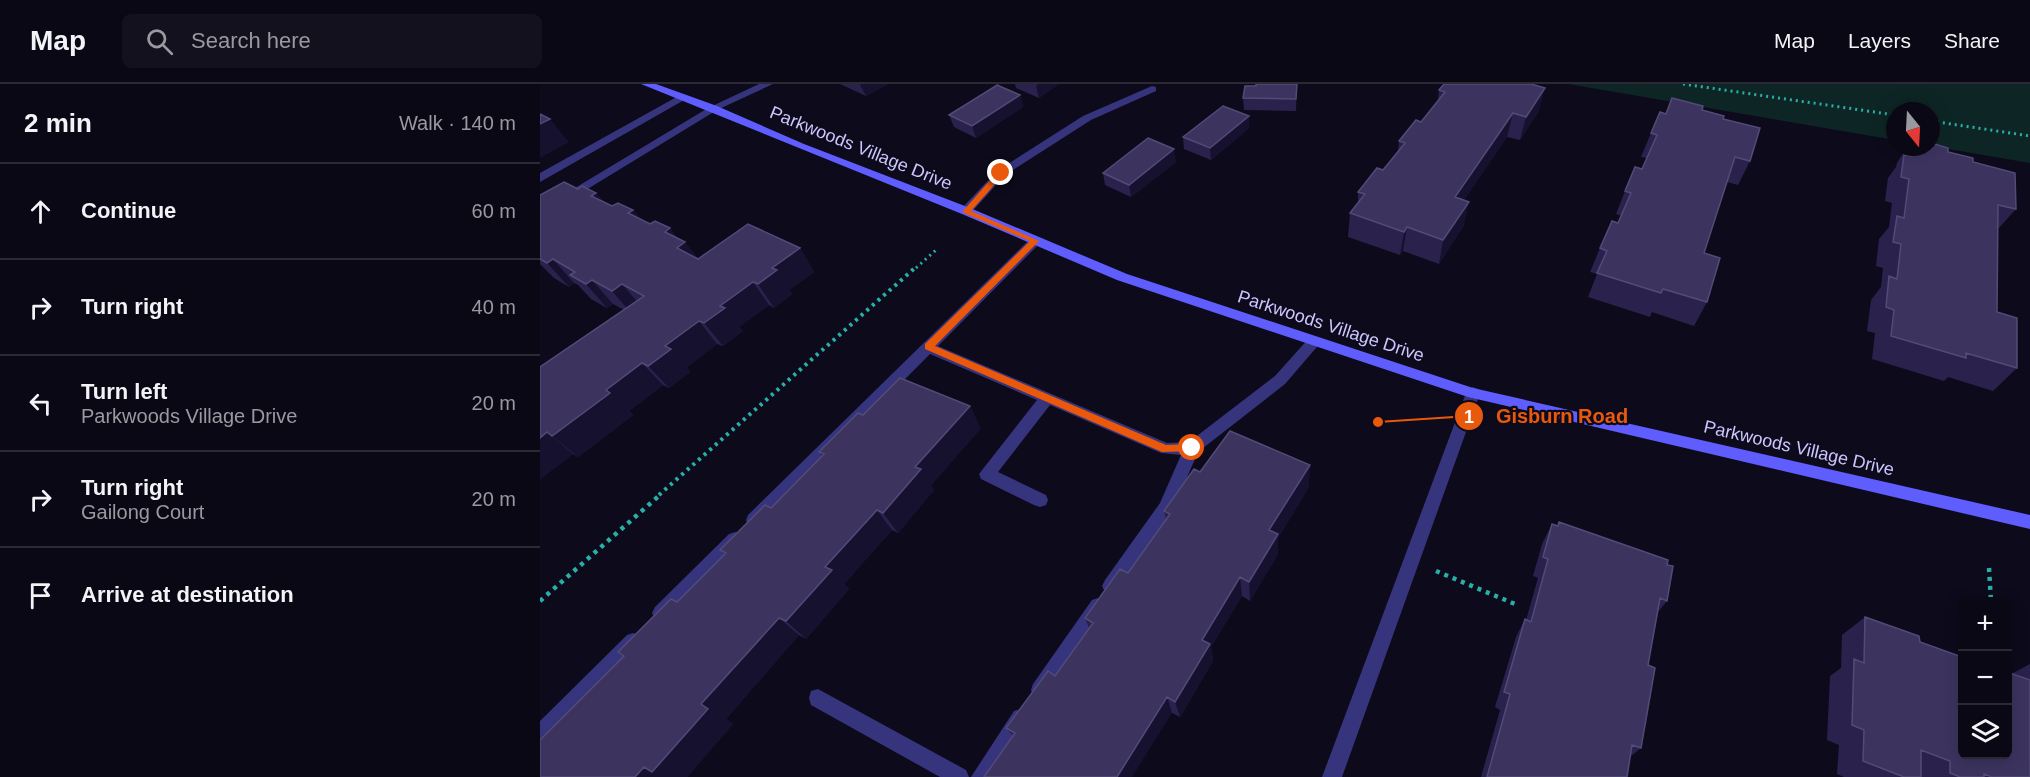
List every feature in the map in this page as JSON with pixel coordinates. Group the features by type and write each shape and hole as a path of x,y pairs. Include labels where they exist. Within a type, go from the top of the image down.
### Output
{"main road":[{"name":"Parkwoods Village Drive","path":"646,84 713,108 800,146 1122,277 1473,393 2030,522"}],"street":[{"path":"540,214 713,108 768,84"},
{"path":"966,212 1001,173 1087,118 1152,88"},
{"path":"540,178 682,97"},
{"path":"540,734 1035,241"},
{"path":"981,777 1166,507 1192,448 1280,380 1315,341"},
{"path":"928,347 1166,449 1192,448"},
{"path":"1332,777 1473,393"},
{"path":"1040,500 987,474 1047,398"},
{"path":"818,698 959,777"}],"path":[{"path":"1683,84 1886,115"},
{"path":"1940,122 2030,136"},
{"path":"540,601 936,250"},
{"path":"1411,561 1515,604"},
{"path":"1989,568 1991,597"}],"green space":[{"path":"1568,84 2030,84 2030,163 1940,148 1940,102 1886,102 1886,138"}],"building":[{"path":"1256,84 1297,84 1296,99 1243,98 1245,86 1256,86"},
{"path":"1444,84 1531,84 1545,88 1526,117 1513,113 1455,197 1469,202 1443,240 1407,227 1404,232 1350,213 1365,194 1358,192 1377,168 1383,170 1405,143 1399,141 1416,120 1421,122 1445,92 1439,90"},
{"path":"997,85 1020,95 972,126 949,115"},
{"path":"1672,98 1703,106 1702,110 1724,116 1723,119 1760,128 1750,161 1735,157 1704,253 1720,258 1707,302 1663,289 1661,293 1597,273 1607,251 1600,248 1612,221 1618,223 1631,193 1625,191 1635,167 1642,169 1657,135 1651,133 1660,112 1666,114"},
{"path":"1223,106 1249,116 1210,148 1183,137"},
{"path":"540,114 550,119 540,124"},
{"path":"1148,138 1174,149 1129,185 1103,173"},
{"path":"1940,146 1948,148 1948,152 1973,158 1973,162 2015,173 2016,209 1998,205 1997,312 2017,318 2017,368 1966,353 1966,358 1891,336 1894,310 1886,307 1889,276 1897,279 1901,244 1893,242 1897,216 1904,218 1909,179 1901,177 1904,156 1940,156"},
{"path":"564,182 578,189 582,186 596,193 591,196 612,206 618,203 633,210 628,213 650,224 655,221 670,228 665,232 685,242 677,248 698,259 748,224 800,248 772,268 777,270 758,284 753,282 720,306 725,308 704,323 699,321 665,346 671,349 648,366 642,363 606,390 610,393 552,436 547,432 540,438 540,367 644,296 622,284 612,291 592,280 586,284 570,275 575,272 553,259 547,263 540,259 540,195"},
{"path":"900,378 970,406 915,467 921,469 883,513 877,510 825,567 832,570 786,621 779,618 701,704 708,709 652,772 644,767 635,777 540,777 540,740 624,656 618,652 671,599 677,602 726,553 720,550 765,505 771,508 824,454 819,452 858,413 863,415"},
{"path":"1230,431 1310,465 1269,530 1278,534 1249,582 1240,577 1202,640 1210,644 1175,702 1167,697 1117,777 984,777 1015,733 1006,728 1048,671 1055,676 1093,623 1085,618 1120,569 1128,573 1170,514 1164,511 1194,469 1200,472"},
{"path":"1559,522 1668,560 1667,565 1673,566 1667,601 1660,598 1648,665 1655,668 1641,748 1632,745 1627,777 1487,777 1510,694 1504,692 1525,619 1531,622 1548,559 1543,557 1552,524 1558,526"},
{"path":"1865,617 1919,636 1920,642 1958,656 1958,759 2012,759 2012,674 2030,680 2030,777 1992,777 1984,774 1984,777 1960,777 1950,773 1950,761 1921,750 1921,777 1904,777 1863,761 1864,730 1852,725 1854,659 1864,663"}],"place":[{"name":"Gisburn Road","path":"1378,422"}],"route":[{"path":"1001,173 966,212 1035,241 928,347 1166,449 1192,448"}]}
